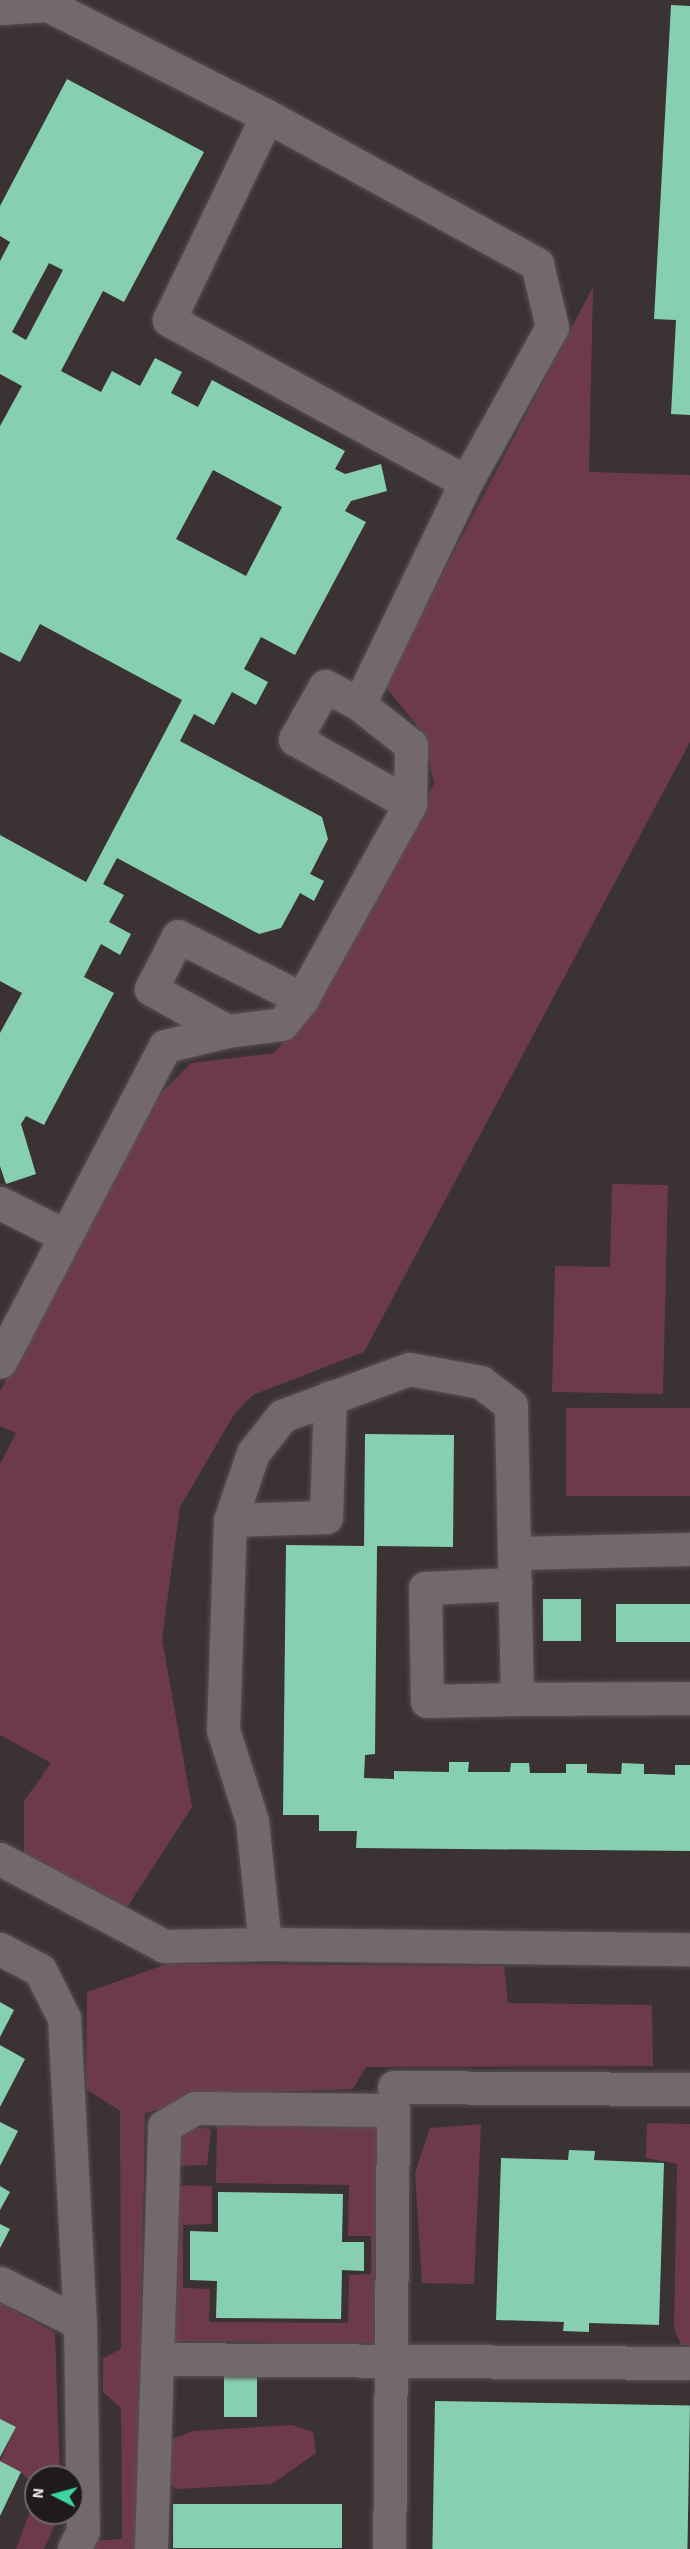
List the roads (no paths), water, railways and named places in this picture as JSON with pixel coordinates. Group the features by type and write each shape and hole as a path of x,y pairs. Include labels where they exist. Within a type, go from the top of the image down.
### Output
{"lane":[{"path":"0,8 48,5 267,116 537,264 552,327 466,482 359,704"},
{"path":"267,116 169,320 466,482"},
{"path":"3,1351 165,1046 227,1030 282,1024 302,999 410,804 411,745 359,704 325,686 295,739 410,804"},
{"path":"227,1030 151,989 178,936 302,999"},
{"path":"0,1203 64,1235"},
{"path":"265,1944 252,1821 223,1730 230,1520 253,1453 282,1416 409,1369 481,1382 511,1405 517,1699"},
{"path":"230,1520 326,1517 330,1397"},
{"path":"690,1549 514,1568 425,1588 427,1701 690,1698"},
{"path":"0,1860 164,1946 265,1944 690,1949"},
{"path":"0,1949 40,1970 64,2018 80,2323 83,2531 74,2549"},
{"path":"394,2087 690,2089"},
{"path":"151,2549 164,2126 195,2108 393,2110 389,2549"},
{"path":"0,2283 80,2323"},
{"path":"158,2359 690,2362"}]}
